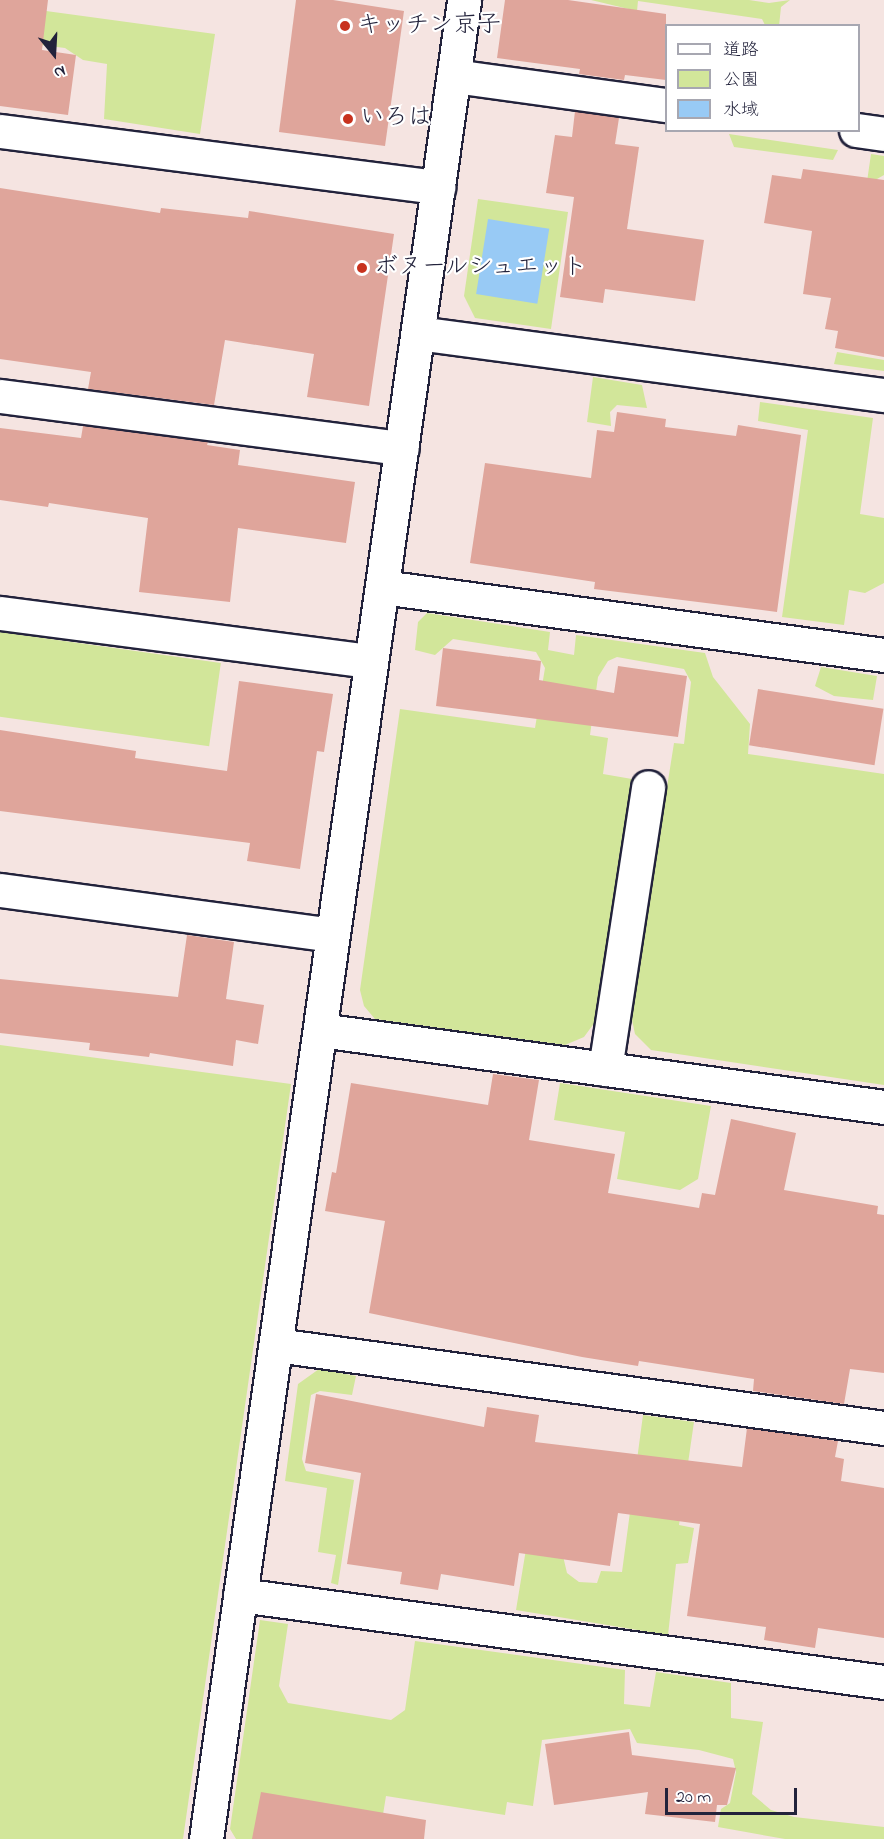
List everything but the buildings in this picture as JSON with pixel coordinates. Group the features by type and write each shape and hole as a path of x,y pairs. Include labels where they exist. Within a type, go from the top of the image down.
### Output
{"street":[{"path":"206,1839 464,0"},
{"path":"454,75 665,105"},
{"path":"0,131 438,187"},
{"path":"860,131 884,134"},
{"path":"418,333 884,395"},
{"path":"0,396 402,448"},
{"path":"382,587 884,655"},
{"path":"0,613 371,661"},
{"path":"605,1070 648,787"},
{"path":"0,890 332,935"},
{"path":"320,1030 884,1107"},
{"path":"276,1345 884,1428"},
{"path":"240,1595 884,1683"}],"green space":[{"path":"591,0 749,0 769,3 790,0 781,7 779,24 764,24 762,19 638,1 637,11"},
{"path":"2,5 215,34 200,134 104,119 107,64 83,60 65,48 17,42 0,19"},
{"path":"729,134 838,150 833,160 734,147"},
{"path":"871,154 884,156 884,175 877,179 871,223 861,223"},
{"path":"478,199 568,212 551,329 475,318 464,296"},
{"path":"837,352 884,360 884,371 834,364"},
{"path":"593,377 642,385 647,408 617,405 610,412 611,426 587,422"},
{"path":"760,402 873,418 860,514 884,518 884,583 865,593 849,590 844,625 782,617 808,430 758,421"},
{"path":"427,613 550,632 548,650 574,655 576,635 705,653 713,677 750,724 748,754 884,774 884,1085 651,1050 635,1034 631,1015 674,743 684,744 691,682 684,669 617,657 608,661 598,677 590,735 608,738 603,774 632,779 595,1022 584,1037 565,1045 375,1019 364,1006 360,990 400,709 535,728 545,668 536,652 453,639 435,655 415,650 418,622"},
{"path":"0,632 221,663 209,746 0,717"},
{"path":"821,667 877,676 873,700 834,696 815,686"},
{"path":"0,1045 291,1084 183,1839 0,1839"},
{"path":"560,1083 711,1106 698,1179 680,1190 617,1179 625,1132 554,1120"},
{"path":"319,1369 356,1376 352,1395 320,1391 311,1395 302,1459 306,1471 354,1480 338,1585 331,1583 336,1555 318,1552 327,1488 285,1481 298,1384"},
{"path":"643,1415 694,1422 679,1525 694,1528 688,1563 676,1564 668,1635 516,1610 526,1549 563,1556 567,1573 579,1582 597,1583 601,1571 622,1572"},
{"path":"260,1620 288,1624 279,1686 288,1703 391,1720 405,1710 415,1641 625,1670 624,1704 650,1707 656,1672 731,1683 731,1718 763,1722 752,1794 771,1810 794,1817 884,1827 884,1839 785,1839 718,1827 721,1809 730,1803 736,1772 733,1759 699,1750 637,1743 630,1729 542,1740 533,1806 507,1802 505,1815 386,1796 379,1839 236,1839 230,1829"}],"water":[{"path":"488,219 549,229 537,304 476,294"}],"place":[{"name":"キッチン京子","path":"345,26"},
{"name":"いろは","path":"348,119"},
{"name":"ボヌールシュエット","path":"362,268"}]}
